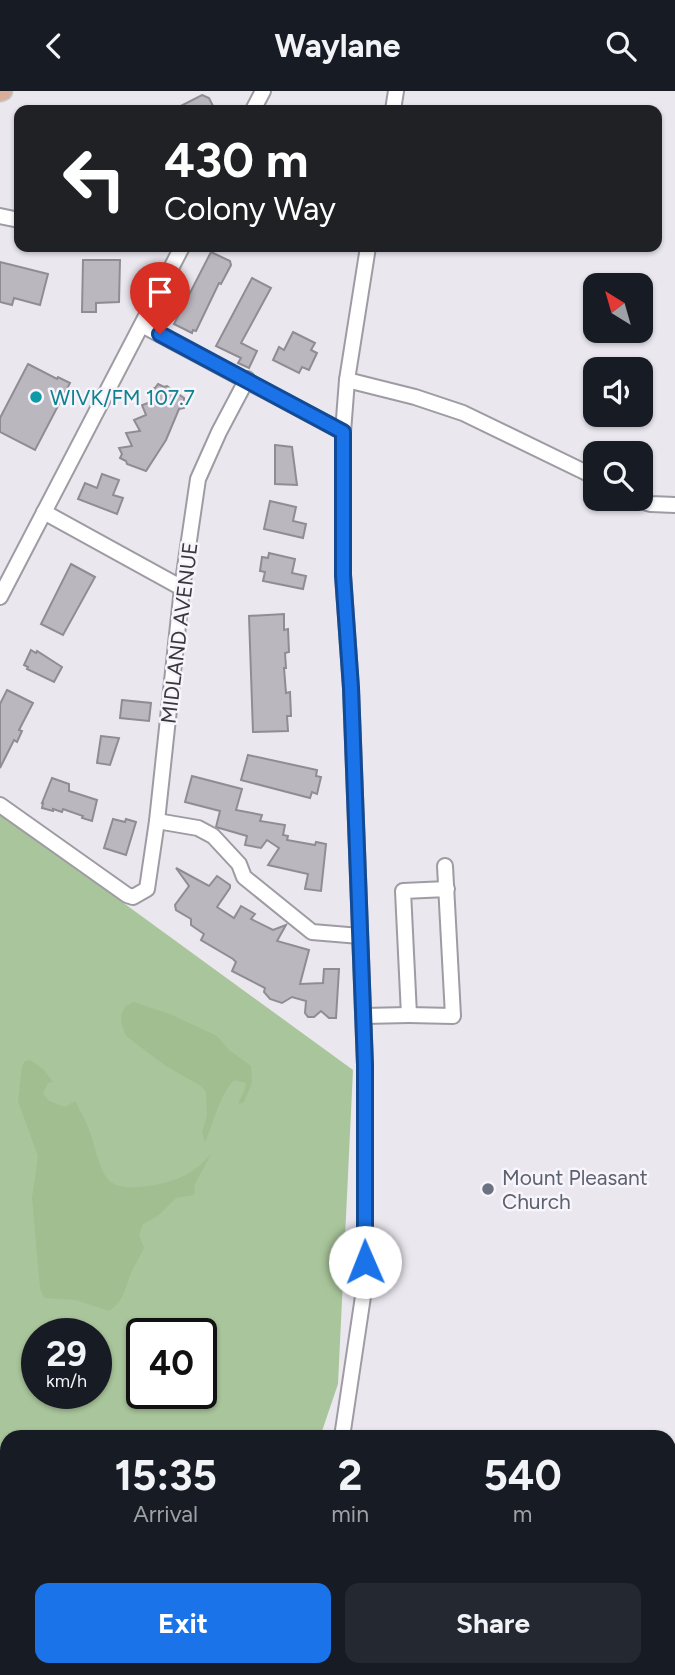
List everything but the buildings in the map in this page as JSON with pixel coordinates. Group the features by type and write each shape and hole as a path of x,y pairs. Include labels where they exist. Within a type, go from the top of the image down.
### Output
{"street":[{"path":"0,597 179,252"},
{"path":"343,1430 365,1283 365,1065 351,688 343,575 343,432 347,380 367,252"},
{"path":"142,325 343,432"},
{"name":"MIDLAND AVENUE","path":"0,805 127,895 133,897 147,888 157,821 182,588 198,479 247,379"},
{"path":"347,380 415,397 463,413 583,471"},
{"path":"653,504 675,505"},
{"path":"44,512 182,588"},
{"path":"157,821 198,828 213,836 239,864 244,877 312,932 360,936"},
{"path":"363,1016 453,1016 445,866"},
{"path":"409,1016 403,891 447,889"}],"green space":[{"path":"0,813 353,1070 338,1384 322,1430 0,1430"},
{"path":"134,1002 172,1015 217,1036 229,1050 251,1066 252,1083 244,1102 238,1104 246,1083 234,1080 220,1102 205,1142 202,1132 207,1116 206,1092 126,1036 121,1014 126,1006"},
{"path":"30,1060 44,1070 53,1082 48,1083 43,1093 49,1101 65,1107 75,1101 84,1118 103,1172 115,1184 138,1187 171,1181 193,1171 211,1154 195,1184 194,1195 176,1198 159,1215 143,1224 139,1235 144,1248 120,1300 109,1311 76,1300 44,1298 40,1288 32,1198 38,1156 18,1101 22,1066 25,1061"}],"place":[{"name":"WIVK/FM 107.7","path":"36,397"},
{"name":"Mount Pleasant Church","path":"488,1189"}],"route":[{"path":"160,334 343,432 343,575 351,688 365,1065 365,1262"}]}
